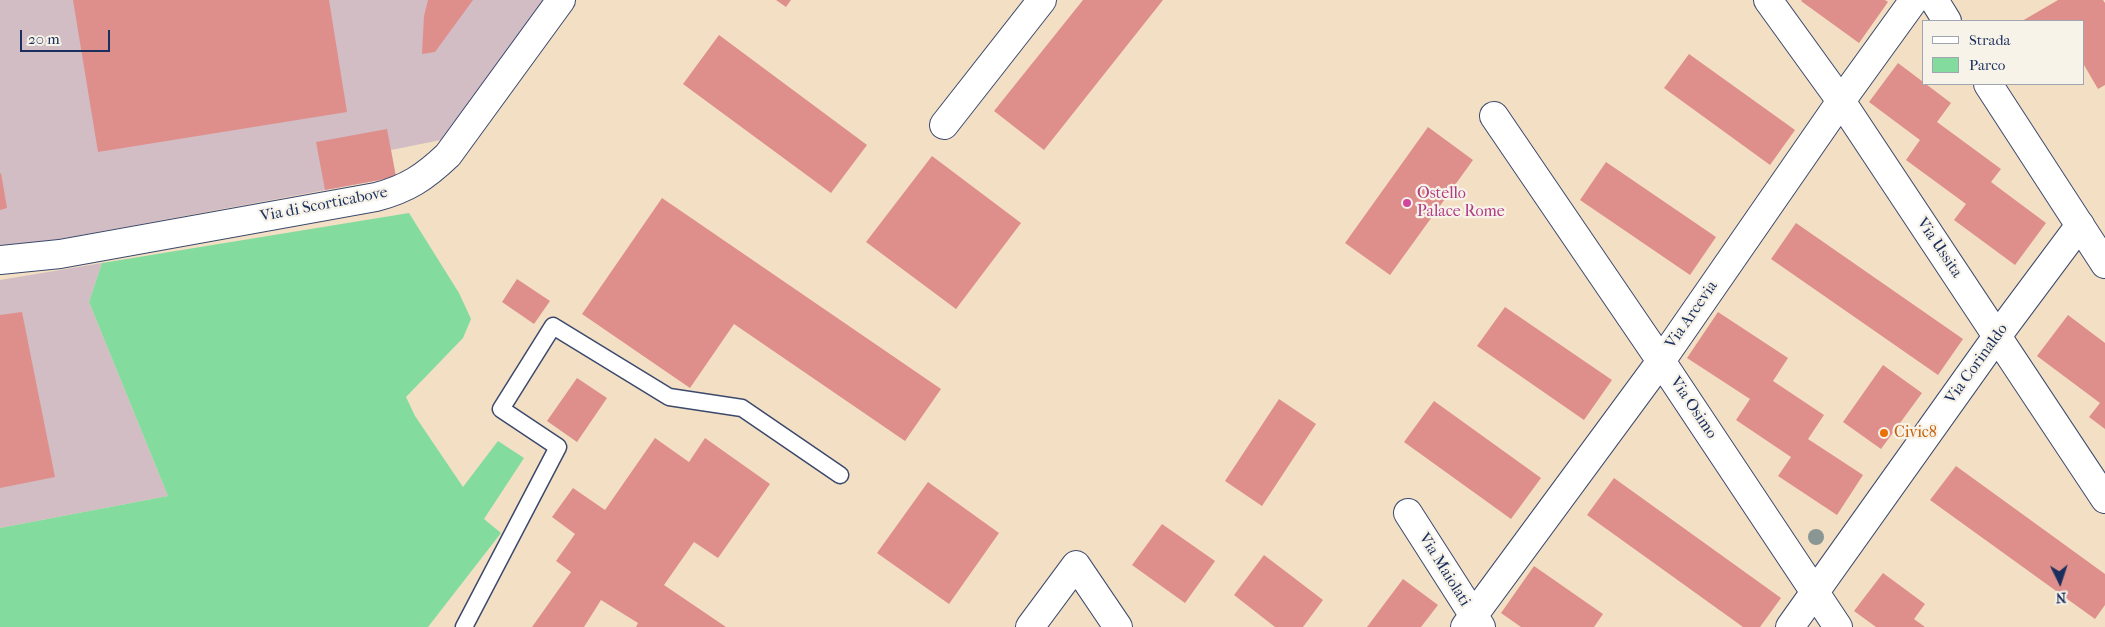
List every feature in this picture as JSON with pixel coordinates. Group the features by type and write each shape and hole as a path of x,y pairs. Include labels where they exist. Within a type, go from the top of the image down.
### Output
{"street":[{"name":"Via di Scorticabove","path":"0,260 60,254 376,197 398,191 415,182 448,155 561,0"},
{"path":"944,125 1042,0"},
{"name":"Via Ussita","path":"1768,0 1841,101 2105,498"},
{"name":"Via Arcevia","path":"1473,623 1661,361 1841,101 1914,0"},
{"path":"1934,0 1946,20"},
{"path":"1989,85 2105,264"},
{"name":"Via Osimo","path":"1494,116 1816,591 1838,627"},
{"name":"Via Corinaldo","path":"1790,627 1998,335 2080,226"},
{"name":"Via Maiolati","path":"1408,512 1473,623"},
{"path":"1030,627 1076,565 1118,627"}],"lane":[{"path":"464,627 558,447 501,409 553,326 668,397 742,408 840,475"}],"shaded area":[{"path":"0,0 550,0 446,139 391,150 396,177 0,250"},
{"path":"102,263 89,302 168,496 0,528 0,280"}],"green space":[{"path":"409,213 459,293 471,319 463,338 406,397 415,416 463,487 498,441 524,458 484,519 501,533 428,627 0,627 0,528 168,496 89,302 102,263"}],"building":[{"path":"73,0 329,0 347,112 98,152"},
{"path":"428,0 473,0 435,52 422,54 424,16"},
{"path":"776,0 791,0 786,7"},
{"path":"1083,0 1163,0 1044,150 994,111"},
{"path":"1802,0 1885,0 1888,2 1859,43"},
{"path":"2058,0 2103,0 2105,3 2105,85 2098,89 2085,67 2085,20 2024,20"},
{"path":"719,35 867,145 831,193 683,84"},
{"path":"1689,54 1795,130 1770,165 1664,88"},
{"path":"1898,63 1922,81 1922,85 1927,85 1951,103 1937,122 2001,169 1991,182 2046,223 2015,265 1954,220 1966,204 1906,160 1920,140 1869,102"},
{"path":"1428,127 1473,160 1390,275 1345,243"},
{"path":"387,129 396,177 325,190 316,142"},
{"path":"932,156 1021,223 956,309 866,242"},
{"path":"1606,162 1716,237 1690,275 1580,200"},
{"path":"0,174 7,208 0,210"},
{"path":"662,198 941,389 905,441 734,324 690,388 582,314"},
{"path":"1796,223 1963,339 1938,375 1771,259"},
{"path":"517,279 550,301 534,324 502,302"},
{"path":"1505,307 1612,380 1584,420 1477,346"},
{"path":"22,312 55,477 0,488 0,315"},
{"path":"1718,312 1788,358 1773,381 1824,415 1808,439 1863,475 1837,515 1778,476 1791,457 1736,420 1750,399 1687,358"},
{"path":"2068,315 2105,343 2105,429 2089,417 2100,403 2037,356"},
{"path":"1883,365 1922,393 1881,449 1843,422"},
{"path":"577,378 607,398 577,442 547,421"},
{"path":"1279,399 1316,424 1262,506 1225,481"},
{"path":"1434,401 1541,478 1511,519 1404,442"},
{"path":"655,438 689,462 705,438 770,484 718,558 694,542 664,585 726,627 636,627 638,623 601,600 584,627 532,627 571,572 556,561 575,534 552,517 573,488 605,510"},
{"path":"1956,466 2105,574 2105,605 2095,619 1930,500"},
{"path":"1614,478 1781,598 1760,627 1743,627 1587,515"},
{"path":"928,482 999,533 949,604 877,553"},
{"path":"1162,524 1215,561 1185,603 1132,565"},
{"path":"1264,555 1323,600 1303,627 1275,627 1234,595"},
{"path":"1534,566 1603,614 1594,627 1521,627 1501,613"},
{"path":"1883,573 1925,604 1914,619 1925,627 1876,627 1854,611"},
{"path":"1403,579 1438,605 1421,627 1367,627"}],"place":[{"name":"Ostello Palace Rome","path":"1407,203"},
{"name":"Civic8","path":"1884,433"}]}
